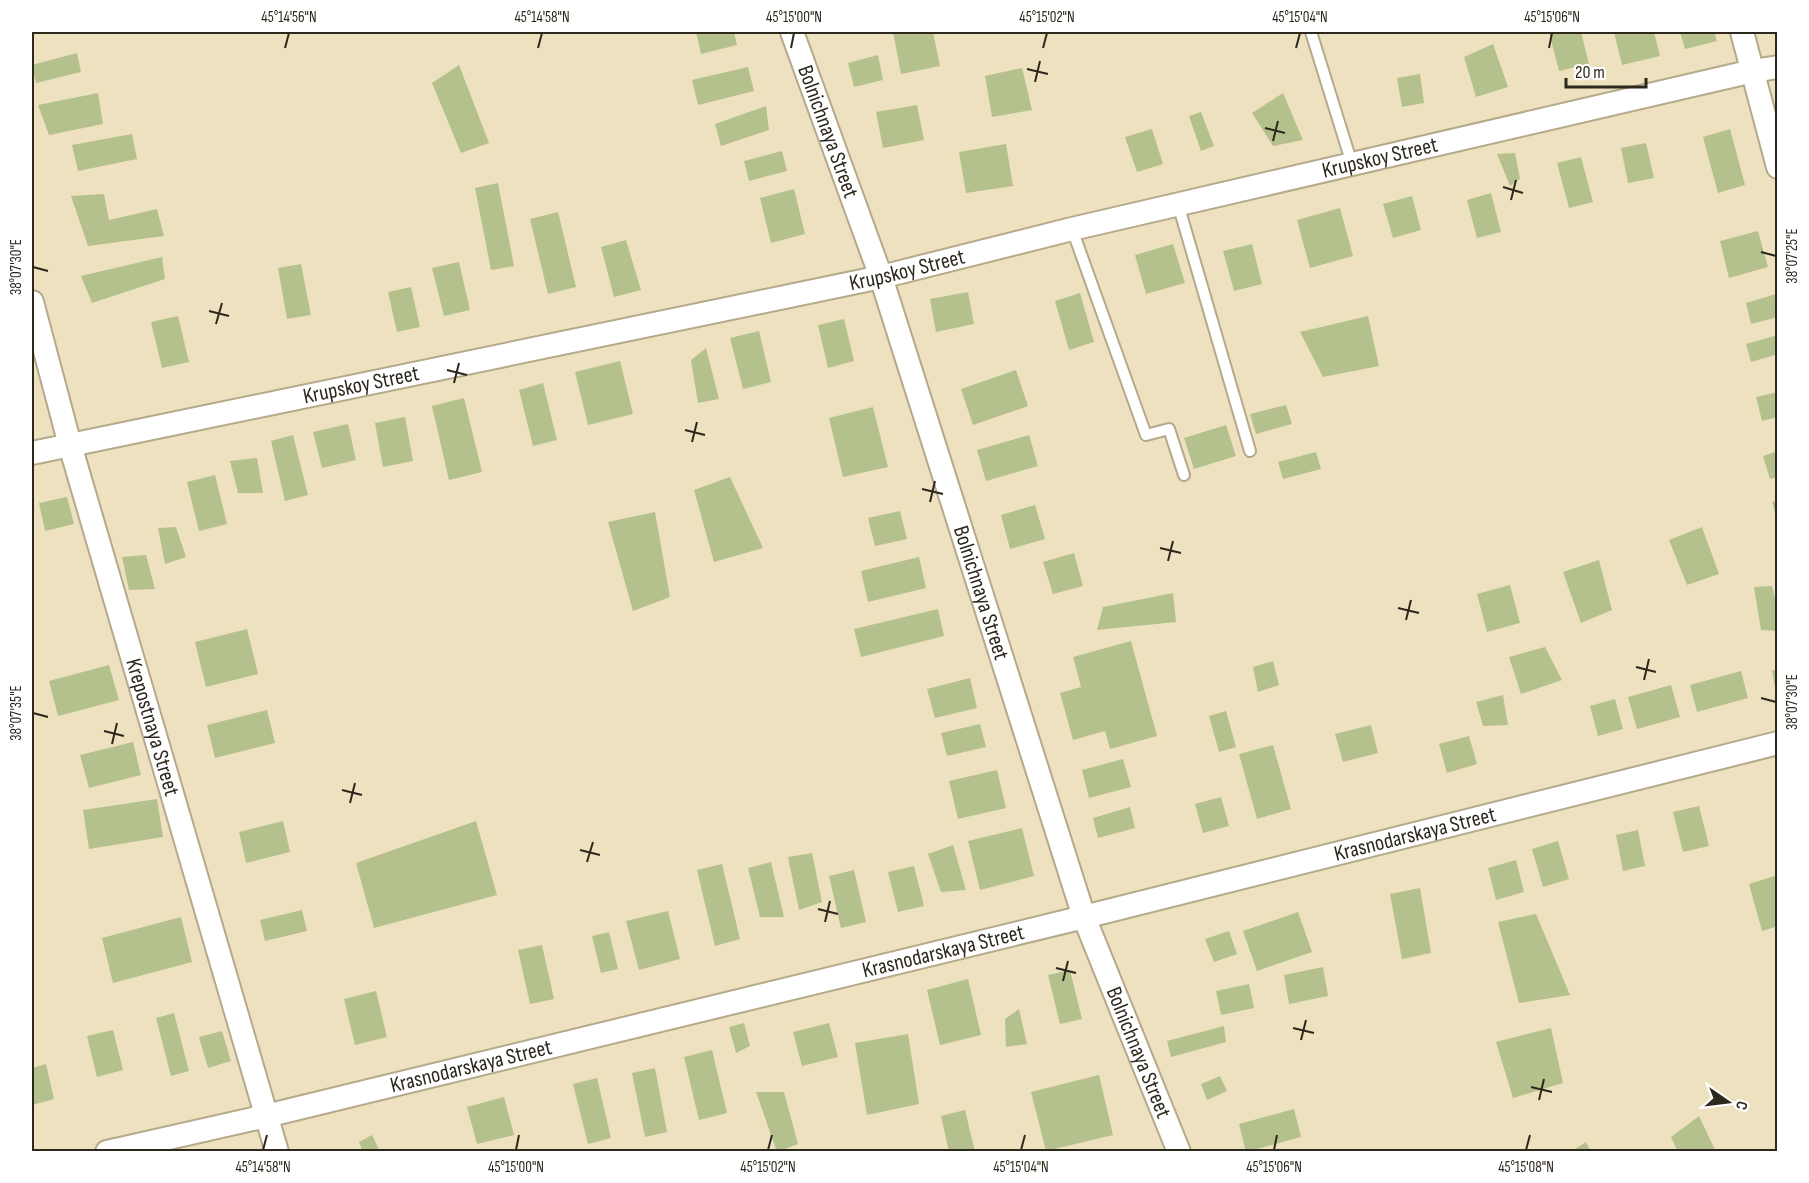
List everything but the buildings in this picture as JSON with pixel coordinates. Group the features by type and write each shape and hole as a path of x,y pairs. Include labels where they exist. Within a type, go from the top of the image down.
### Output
{"street":[{"name":"Bolnichnaya Street","path":"792,32 881,277 1084,917 1179,1152"},
{"path":"1742,32 1778,167"},
{"name":"Krupskoy Street","path":"32,453 881,277 1178,204 1778,67"},
{"name":"Krepostnaya Street","path":"32,302 70,445 277,1152"},
{"name":"Krasnodarskaya Street","path":"107,1152 266,1116 1084,917 1778,743"}],"lane":[{"path":"1311,32 1352,164"},
{"path":"1178,204 1250,451"},
{"path":"1072,229 1146,435 1169,429 1184,476"}]}
